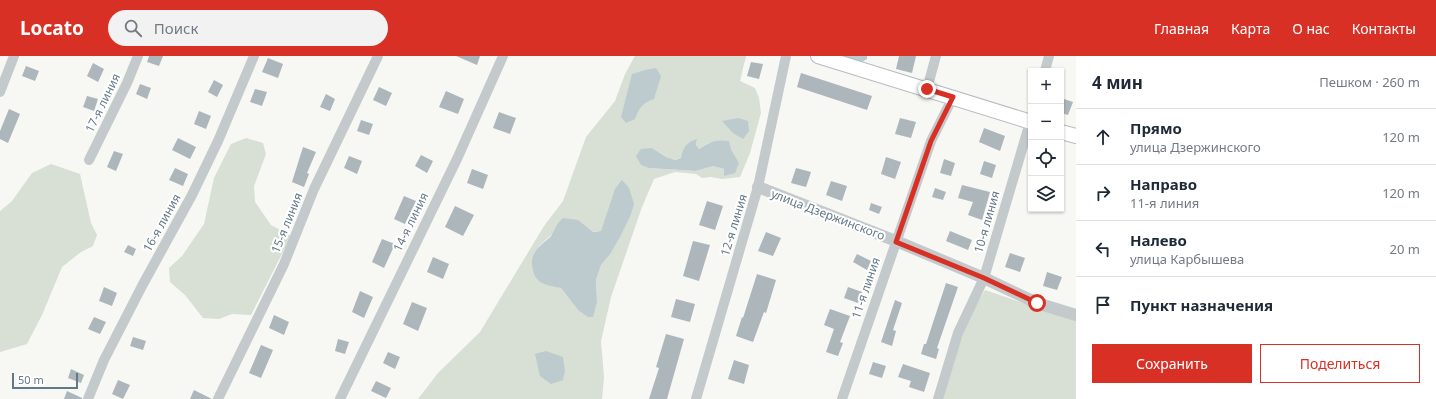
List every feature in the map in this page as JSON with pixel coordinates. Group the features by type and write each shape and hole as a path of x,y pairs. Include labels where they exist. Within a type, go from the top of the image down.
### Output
{"main road":[{"path":"818,56 1028,120"},
{"path":"1064,133 1076,136"}],"street":[{"path":"0,92 14,56"},
{"name":"17-я линия","path":"89,160 127,83 138,56"},
{"name":"16-я линия","path":"88,399 104,360 218,142 254,56"},
{"name":"15-я линия","path":"218,399 284,264 314,189 378,56"},
{"name":"14-я линия","path":"340,399 457,159 503,56"},
{"name":"12-я линия","path":"696,399 758,187 786,56"},
{"path":"927,89 936,56"},
{"path":"1045,68 1049,56"},
{"name":"11-я линия","path":"842,399 931,141 953,97"},
{"name":"10-я линия","path":"938,399 958,333 984,278 1028,131"},
{"name":"улица Дзержинского","path":"758,187 984,278 1037,303 1076,315"}],"shaded area":[{"path":"635,56 746,56 740,81 755,88 759,98 761,113 750,153 740,177 722,179 711,177 702,178 696,174 675,172 654,179 642,207 611,297 601,341 604,377 602,399 418,399 438,373 480,332 544,226 563,201 586,137 615,101 625,74","holes":["697,140 696,145 699,149 709,143 731,149 739,163 725,176 724,169 713,166 696,171 649,168 652,148 674,160 681,158","630,217 611,253 601,265 596,280 597,302 578,310 561,288 551,286 538,280 532,268 539,246 551,235 601,231 606,219"]},
{"path":"843,56 867,56 867,59 862,62"},
{"path":"656,68 661,76 654,99 642,106 635,119 626,123 621,117 632,74"},
{"path":"738,118 748,121 749,131 743,139 733,133 722,121"},
{"path":"246,138 263,143 266,154 254,186 255,202 271,225 291,236 251,315 232,314 219,319 203,318 185,295 170,282 169,268 182,256 204,224 214,178 231,144"},
{"path":"697,139 696,145 699,149 720,140 729,141 731,149 739,163 735,173 724,176 724,169 713,166 696,171 649,168 641,165 636,156 641,149 652,148 666,157 675,160 681,158 684,148 688,143"},
{"path":"51,164 80,174 91,223 97,235 93,246 81,252 62,267 42,315 27,344 0,352 0,211 12,201 32,173"},
{"path":"622,180 629,188 634,204 630,217 621,235 611,253 601,265 596,280 597,302 593,317 588,317 578,310 561,288 540,282 538,280 533,271 533,257 542,244 551,236 560,220 563,218 578,220 593,232 601,231 615,189"},
{"path":"985,290 1076,321 1076,399 940,399 960,332"},
{"path":"546,351 563,357 565,371 563,380 551,384 540,376 535,354"}],"building":[{"path":"149,56 163,56 159,66 147,62"},
{"path":"456,56 480,56 477,65"},
{"path":"899,56 916,56 912,73 896,69"},
{"path":"268,58 283,64 278,78 262,72"},
{"path":"751,62 763,64 759,79 747,76"},
{"path":"93,63 104,69 98,82 87,76"},
{"path":"26,66 39,71 35,81 22,76"},
{"path":"801,73 872,96 867,110 797,87"},
{"path":"214,80 223,85 217,97 208,92"},
{"path":"140,84 151,88 147,99 136,94"},
{"path":"379,87 392,93 386,106 373,100"},
{"path":"255,89 267,92 262,106 250,102"},
{"path":"446,91 464,99 458,114 439,107"},
{"path":"326,94 335,99 330,111 320,107"},
{"path":"87,96 98,99 94,111 83,107"},
{"path":"1064,99 1073,102 1068,115 1064,114"},
{"path":"9,109 20,114 8,143 0,139 0,131"},
{"path":"199,111 211,116 206,129 194,124"},
{"path":"499,112 516,118 510,134 493,128"},
{"path":"900,118 916,122 911,138 895,134"},
{"path":"361,120 373,124 369,135 357,131"},
{"path":"984,128 1005,136 1000,151 979,142"},
{"path":"178,138 196,147 190,159 172,150"},
{"path":"303,147 316,152 307,173 309,174 304,187 292,182"},
{"path":"114,151 123,154 116,171 107,167"},
{"path":"421,155 433,161 427,173 415,166"},
{"path":"349,156 362,161 357,174 344,168"},
{"path":"886,157 901,162 895,179 881,174"},
{"path":"944,159 955,163 951,176 940,173"},
{"path":"984,161 996,165 992,178 980,174"},
{"path":"175,168 188,174 183,186 169,180"},
{"path":"796,168 811,172 806,187 791,183"},
{"path":"472,169 488,175 483,189 467,183"},
{"path":"831,181 847,186 842,201 826,195"},
{"path":"962,185 990,192 982,220 968,215 973,202 958,198"},
{"path":"935,188 946,192 943,200 932,197"},
{"path":"404,196 416,201 405,224 394,219"},
{"path":"707,201 723,206 715,230 699,225"},
{"path":"871,203 882,207 879,214 869,210"},
{"path":"455,206 474,215 463,236 445,227"},
{"path":"950,231 972,240 968,250 946,241"},
{"path":"766,232 781,238 773,256 758,251"},
{"path":"382,239 395,244 384,268 372,262"},
{"path":"693,241 710,245 699,281 683,276"},
{"path":"128,245 136,249 133,256 124,252"},
{"path":"1010,253 1025,258 1020,272 1005,267"},
{"path":"857,254 871,261 867,270 853,262"},
{"path":"433,257 449,264 443,279 427,272"},
{"path":"1047,272 1062,277 1057,290 1043,286"},
{"path":"757,274 776,280 766,313 764,312 753,342 736,336"},
{"path":"946,283 958,287 937,348 939,349 936,359 921,354 924,344 926,344"},
{"path":"104,287 117,293 112,306 99,301"},
{"path":"848,287 862,292 858,303 844,298"},
{"path":"360,291 373,297 364,318 352,312"},
{"path":"676,299 695,304 690,322 671,317"},
{"path":"895,300 902,303 893,330 896,331 892,346 881,342"},
{"path":"412,302 427,308 418,331 403,324"},
{"path":"830,309 850,316 840,342 843,343 838,356 826,352 834,329 824,325"},
{"path":"274,315 289,322 284,335 269,328"},
{"path":"94,317 106,322 100,334 88,329"},
{"path":"666,334 684,339 667,399 649,399 659,368 656,367"},
{"path":"133,337 146,341 143,350 130,346"},
{"path":"338,339 349,342 345,354 335,351"},
{"path":"261,345 273,350 261,378 249,373"},
{"path":"388,352 400,357 395,369 383,363"},
{"path":"734,360 749,365 744,384 728,379"},
{"path":"873,362 886,366 882,378 869,374"},
{"path":"903,364 930,373 924,392 909,387 911,381 898,377"},
{"path":"71,369 84,375 81,383 68,378"},
{"path":"118,380 130,385 123,399 112,394"},
{"path":"376,381 391,388 386,398 371,391"},
{"path":"194,390 212,399 190,399"},
{"path":"67,391 82,398 82,399 64,399"}],"route":[{"path":"927,89 953,97 931,141 896,242 984,278 1037,303"}]}
